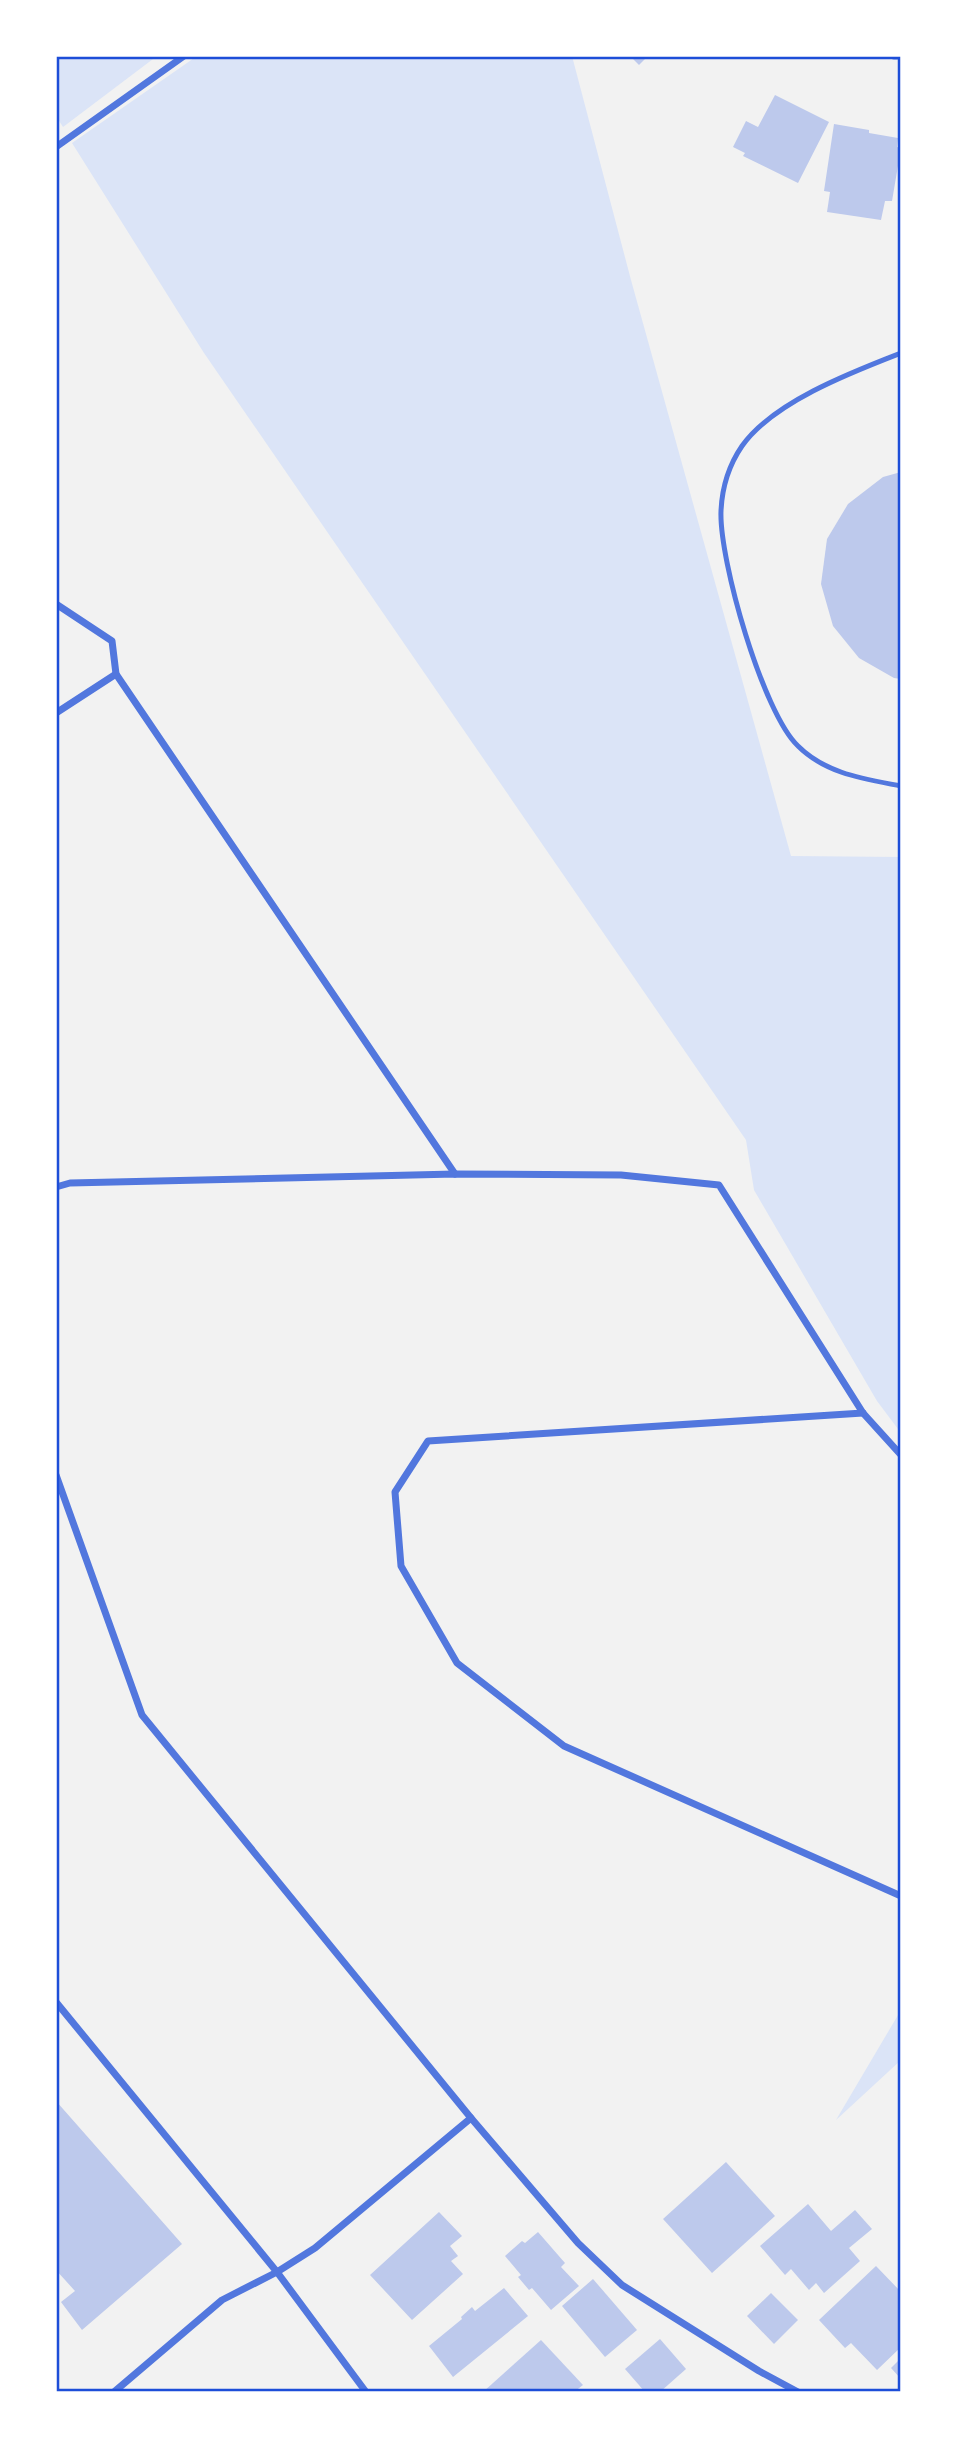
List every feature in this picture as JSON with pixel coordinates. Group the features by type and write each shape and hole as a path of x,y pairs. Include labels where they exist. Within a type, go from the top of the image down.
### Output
{"street":[{"path":"56,147 184,56"},
{"path":"56,604 112,641 117,674 454,1174"},
{"path":"56,713 117,674"},
{"path":"56,1187 70,1183 454,1174 621,1175 719,1185 863,1413 901,1455"},
{"path":"863,1413 428,1441 395,1492 401,1566 457,1663 564,1746 901,1896"},
{"path":"56,1475 142,1715 471,2118 578,2242 622,2285 759,2371 798,2392"},
{"path":"56,2002 277,2272 366,2392"},
{"path":"114,2392 222,2300 277,2272 315,2248 471,2118"}],"lane":[{"path":"901,353 802,398 765,420 742,446 726,476 720,512 723,541 740,612 758,671 786,732 798,746 824,765 853,776 901,786"}],"shaded area":[{"path":"56,56 157,56 63,127 56,116"},
{"path":"197,56 572,56 631,280 791,856 901,857 901,1433 877,1401 754,1190 746,1140 204,353 72,143"},
{"path":"901,2010 901,2060 836,2120"}],"building":[{"path":"630,56 648,56 639,65"},
{"path":"775,95 829,122 798,183 743,156 745,153 733,147 746,121 758,127"},
{"path":"834,124 898,138 897,147 901,148 892,201 885,201 881,220 827,212 830,192 824,191"},
{"path":"901,472 901,679 894,678 859,658 833,626 821,584 827,539 848,504 883,477"},
{"path":"56,2101 182,2244 82,2330 61,2302 75,2291 56,2270"},
{"path":"726,2162 775,2216 712,2273 663,2219"},
{"path":"808,2204 831,2231 855,2210 872,2229 849,2248 860,2261 824,2293 816,2283 809,2290 791,2269 785,2275 760,2246"},
{"path":"439,2212 462,2236 450,2246 458,2256 451,2261 463,2274 412,2320 370,2275"},
{"path":"538,2232 565,2263 561,2267 579,2286 551,2310 532,2288 529,2290 518,2277 521,2275 505,2256 522,2241 525,2243"},
{"path":"876,2266 901,2292 901,2347 877,2370 851,2343 845,2348 819,2320"},
{"path":"593,2279 637,2330 605,2357 562,2306"},
{"path":"504,2288 528,2316 453,2377 429,2346 462,2319 472,2307 475,2311"},
{"path":"771,2293 798,2320 774,2344 747,2316"},
{"path":"660,2339 686,2369 660,2392 645,2392 625,2369"},
{"path":"541,2340 583,2385 574,2392 483,2392"},
{"path":"901,2358 901,2379 891,2368"}]}
